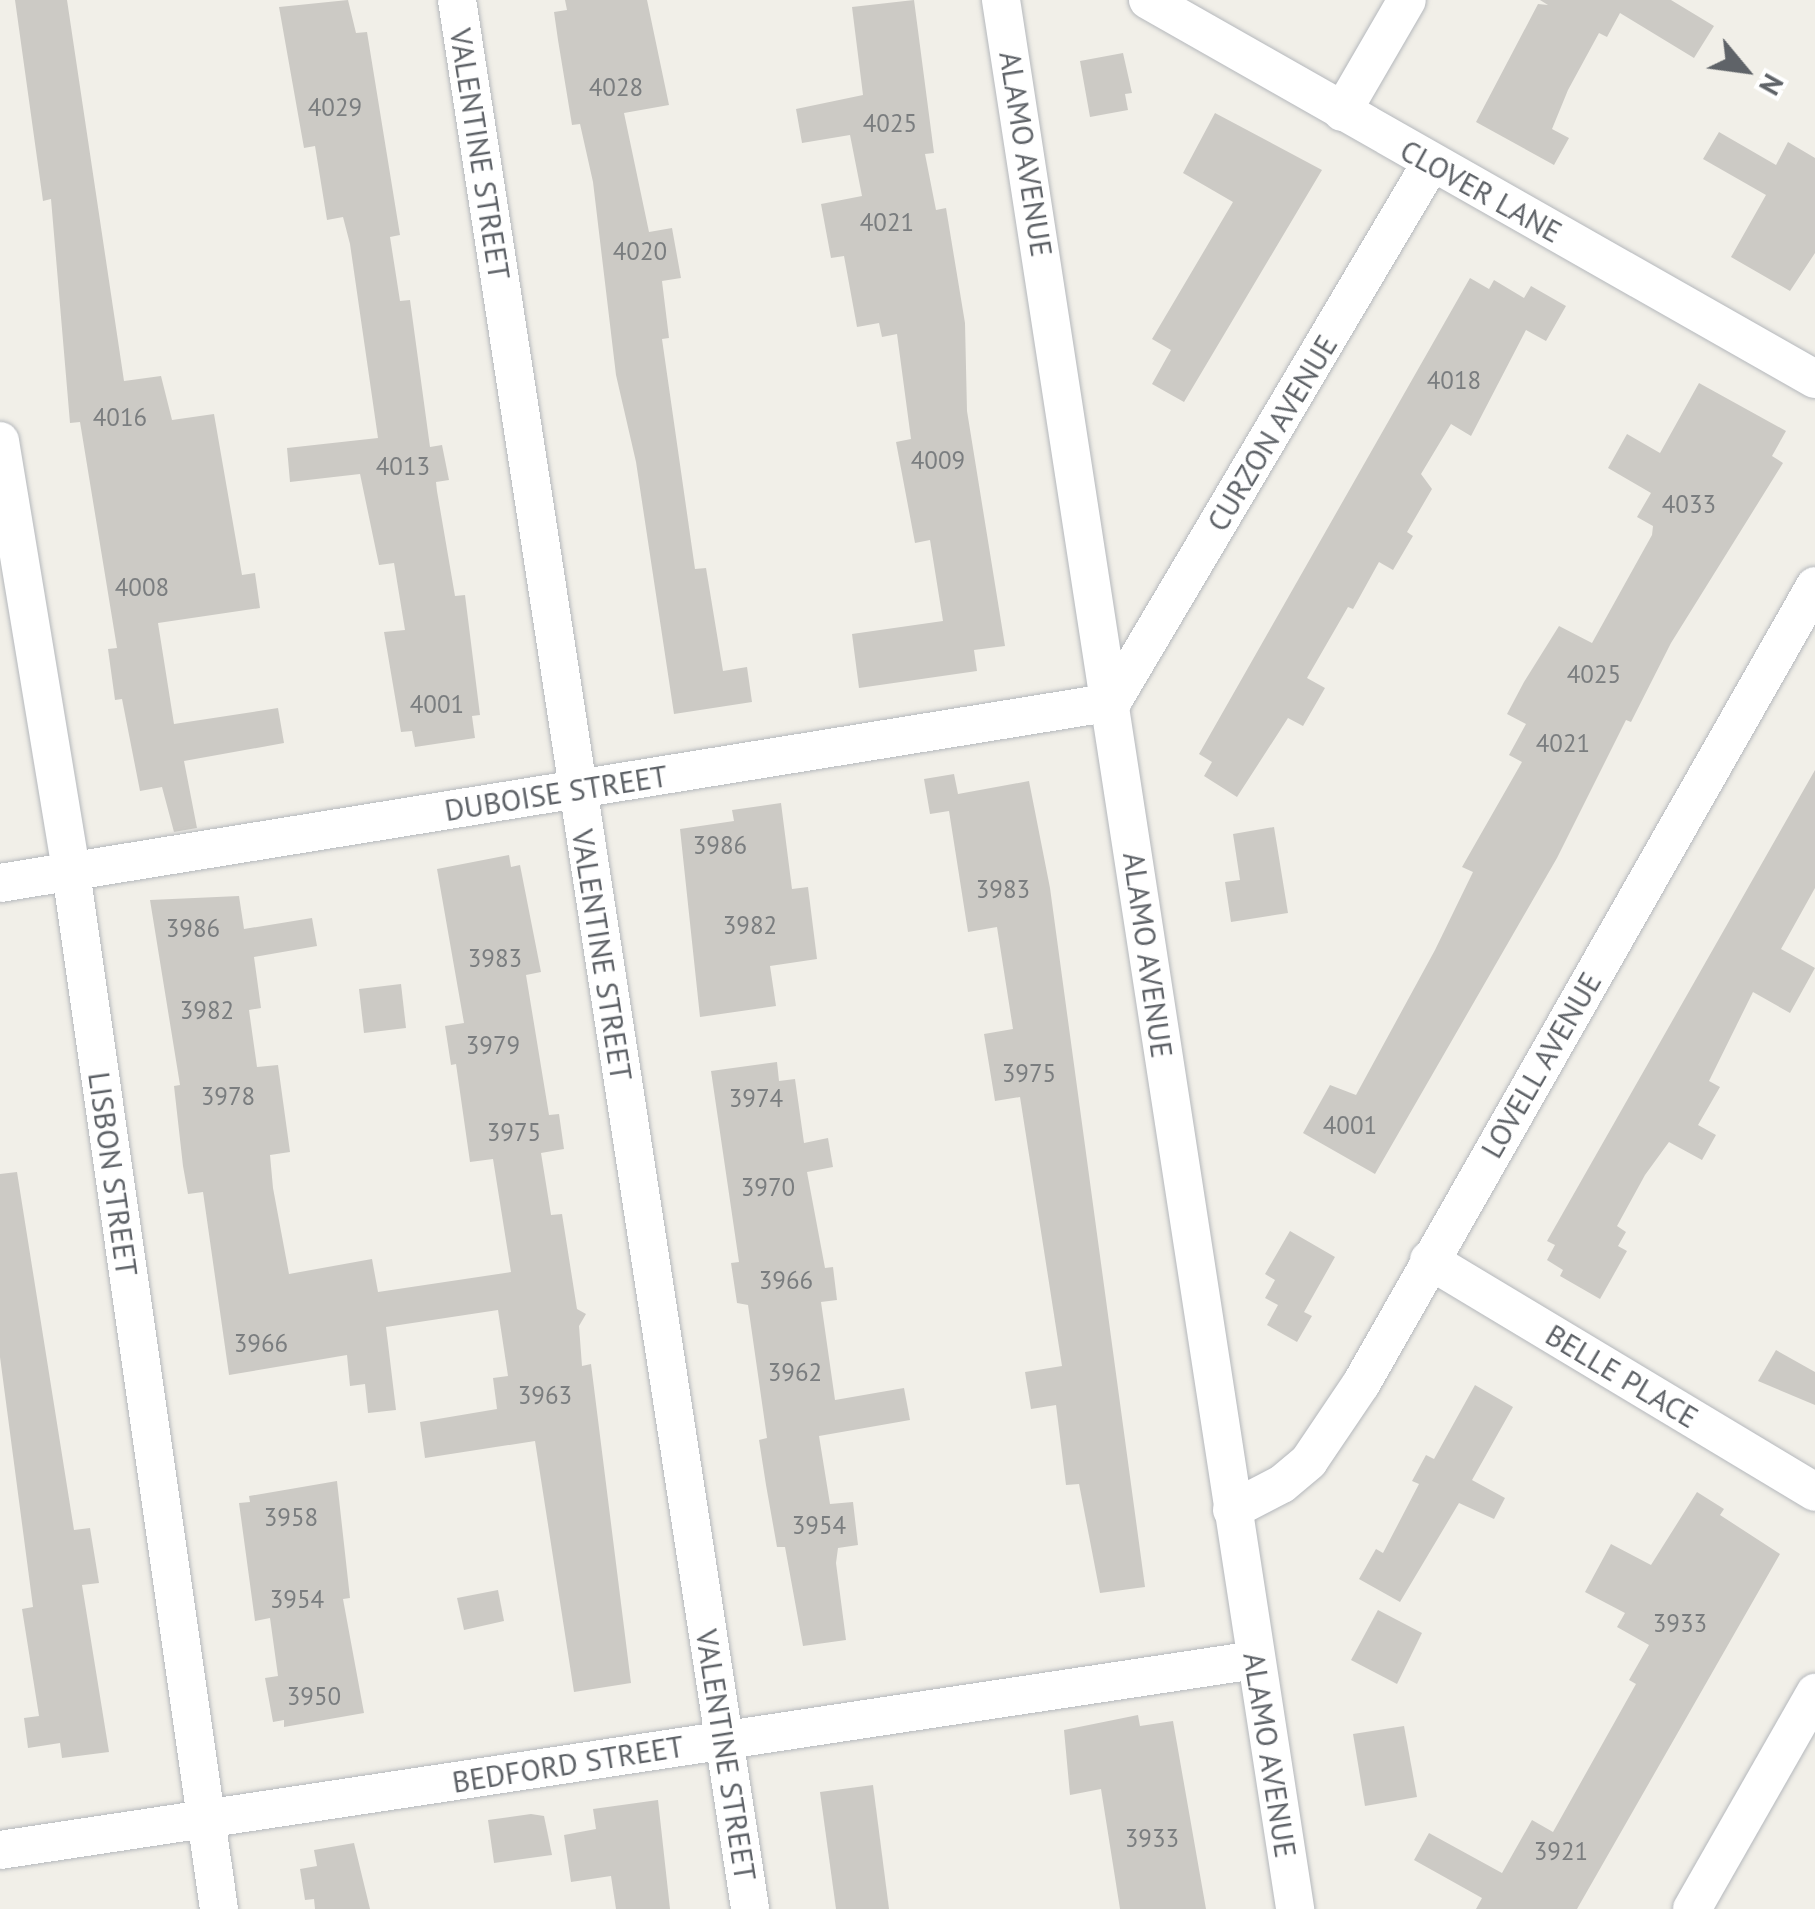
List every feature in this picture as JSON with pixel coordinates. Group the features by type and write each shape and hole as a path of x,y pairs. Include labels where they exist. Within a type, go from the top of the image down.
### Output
{"street":[{"name":"VALENTINE STREET","path":"457,0 750,1909"},
{"path":"1004,16 1028,0"},
{"name":"CLOVER LANE","path":"1148,0 1815,379"},
{"path":"1342,112 1407,0"},
{"name":"ALAMO AVENUE","path":"1004,16 1295,1909"},
{"name":"CURZON AVENUE","path":"1112,702 1432,163"},
{"name":"LISBON STREET","path":"0,440 71,872 218,1909"},
{"name":"LOVELL AVENUE","path":"1232,1510 1282,1484 1309,1461 1429,1260 1815,586"},
{"name":"DUBOISE STREET","path":"0,883 1112,702"},
{"name":"BELLE PLACE","path":"1429,1260 1815,1492"},
{"name":"BEDFORD STREET","path":"0,1850 1255,1660"},
{"path":"1692,1909 1815,1693"}],"building":[{"path":"15,0 67,0 124,381 161,376 172,420 214,414 242,575 255,573 260,608 158,623 174,724 278,708 284,743 184,761 197,828 174,832 162,787 140,791 122,699 115,700 108,649 117,648 80,422 70,423 51,199 43,201"},
{"path":"348,0 356,33 367,32 400,235 390,237 400,301 410,300 430,447 442,445 449,480 436,482 437,491 455,596 465,595 480,715 472,716 475,738 415,747 412,731 401,732 384,632 405,630 394,563 379,565 360,474 290,482 287,448 378,438 350,244 343,217 327,220 315,146 304,148 279,7"},
{"path":"565,0 647,0 669,105 624,113 649,232 672,228 681,278 662,281 669,338 662,339 695,569 706,568 723,671 747,667 752,702 674,714 636,462 616,375 593,182 580,124 572,125 558,40 554,12 567,10"},
{"path":"914,0 934,153 925,154 936,210 946,208 965,323 967,411 1005,646 974,650 977,671 859,688 852,634 943,621 930,540 915,543 896,442 911,439 897,334 882,337 879,323 857,327 844,256 831,258 821,204 862,196 850,135 802,143 796,109 863,95 852,7"},
{"path":"1540,0 1671,0 1714,26 1694,58 1620,13 1607,37 1599,33 1568,90 1552,129 1569,138 1554,165 1476,122 1538,4 1548,5"},
{"path":"1123,53 1132,93 1125,94 1128,110 1090,117 1080,61"},
{"path":"1215,113 1322,170 1184,402 1152,384 1171,350 1152,339 1233,202 1183,173"},
{"path":"1719,132 1776,165 1788,142 1815,158 1815,253 1790,291 1731,257 1766,195 1703,159"},
{"path":"1470,278 1489,289 1494,280 1524,298 1531,286 1566,306 1546,341 1526,330 1471,436 1451,424 1421,474 1432,489 1407,532 1413,536 1393,570 1379,562 1353,609 1348,607 1307,678 1325,688 1303,726 1288,718 1237,797 1204,776 1212,762 1199,754"},
{"path":"1699,383 1786,431 1772,456 1783,463 1671,643 1631,722 1626,720 1557,858 1375,1174 1303,1133 1330,1085 1356,1095 1435,950 1473,872 1462,867 1522,762 1509,755 1526,724 1507,714 1524,682 1559,626 1592,643 1652,535 1653,526 1637,517 1651,493 1608,468 1627,434 1660,453"},
{"path":"1815,770 1815,888 1781,949 1815,968 1790,1013 1753,992 1709,1081 1720,1087 1698,1125 1716,1135 1702,1160 1669,1142 1645,1175 1617,1226 1626,1232 1618,1246 1627,1251 1600,1299 1560,1276 1563,1270 1547,1260 1555,1245 1547,1241"},
{"path":"954,774 958,794 1029,781 1050,888 1145,1587 1100,1593 1079,1484 1066,1485 1056,1405 1031,1409 1025,1372 1062,1366 1020,1097 995,1101 984,1034 1013,1029 997,927 968,932 949,811 930,814 924,779"},
{"path":"781,803 792,889 808,887 817,959 770,966 776,1006 700,1017 680,829 734,821 732,810"},
{"path":"1274,827 1288,913 1231,922 1225,882 1240,880 1233,834"},
{"path":"509,855 511,867 520,865 541,972 526,975 549,1115 559,1114 564,1149 541,1153 551,1215 562,1214 577,1309 586,1314 579,1326 582,1366 591,1364 631,1683 574,1692 535,1441 425,1458 420,1422 497,1409 493,1378 508,1376 498,1310 386,1327 396,1410 368,1413 365,1384 350,1386 347,1355 229,1375 203,1192 188,1194 183,1166 174,1086 180,1085 150,900 239,896 244,929 312,918 317,946 254,957 261,1008 249,1010 257,1067 278,1065 290,1152 270,1155 273,1188 289,1274 372,1259 378,1292 511,1272 493,1159 470,1162 456,1064 451,1065 445,1026 464,1023 437,869"},
{"path":"401,984 406,1028 364,1033 359,989"},
{"path":"777,1062 779,1081 795,1079 804,1143 828,1138 833,1167 807,1172 825,1268 833,1267 837,1300 821,1302 835,1400 904,1388 910,1420 819,1436 830,1504 853,1502 858,1545 838,1548 836,1563 846,1640 803,1646 785,1547 777,1547 766,1485 759,1440 767,1438 748,1305 737,1303 731,1263 739,1262 711,1071"},
{"path":"17,1172 74,1530 90,1528 99,1583 82,1585 109,1752 62,1758 60,1743 28,1748 24,1718 39,1716 22,1609 33,1607 0,1357 0,1174"},
{"path":"1290,1231 1335,1257 1304,1312 1312,1316 1297,1342 1267,1325 1278,1305 1265,1298 1275,1280 1265,1274"},
{"path":"1776,1350 1815,1372 1815,1405 1758,1381"},
{"path":"1475,1385 1513,1407 1472,1480 1505,1498 1494,1519 1459,1503 1400,1602 1359,1579 1376,1549 1383,1553 1419,1484 1412,1481 1426,1455 1434,1459"},
{"path":"337,1481 350,1598 343,1599 364,1713 284,1727 284,1720 273,1722 265,1678 278,1676 270,1618 255,1621 239,1503 250,1502 249,1496"},
{"path":"1697,1492 1724,1509 1720,1515 1780,1554 1577,1909 1476,1909 1482,1898 1414,1860 1429,1833 1502,1873 1532,1820 1553,1832 1636,1684 1629,1680 1649,1645 1617,1627 1625,1613 1585,1592 1611,1544 1651,1565"},
{"path":"498,1590 504,1621 464,1630 457,1598"},
{"path":"1378,1610 1422,1633 1397,1684 1351,1660"},
{"path":"1138,1715 1140,1726 1173,1721 1206,1909 1120,1909 1101,1789 1070,1795 1064,1730"},
{"path":"1404,1726 1417,1797 1365,1806 1353,1734"},
{"path":"873,1785 889,1909 836,1909 820,1792"},
{"path":"658,1800 670,1909 616,1909 611,1876 571,1882 564,1835 596,1829 593,1809"},
{"path":"544,1816 552,1855 494,1863 488,1820"},
{"path":"354,1843 370,1909 315,1909 314,1899 305,1900 300,1869 317,1866 314,1850"}]}
